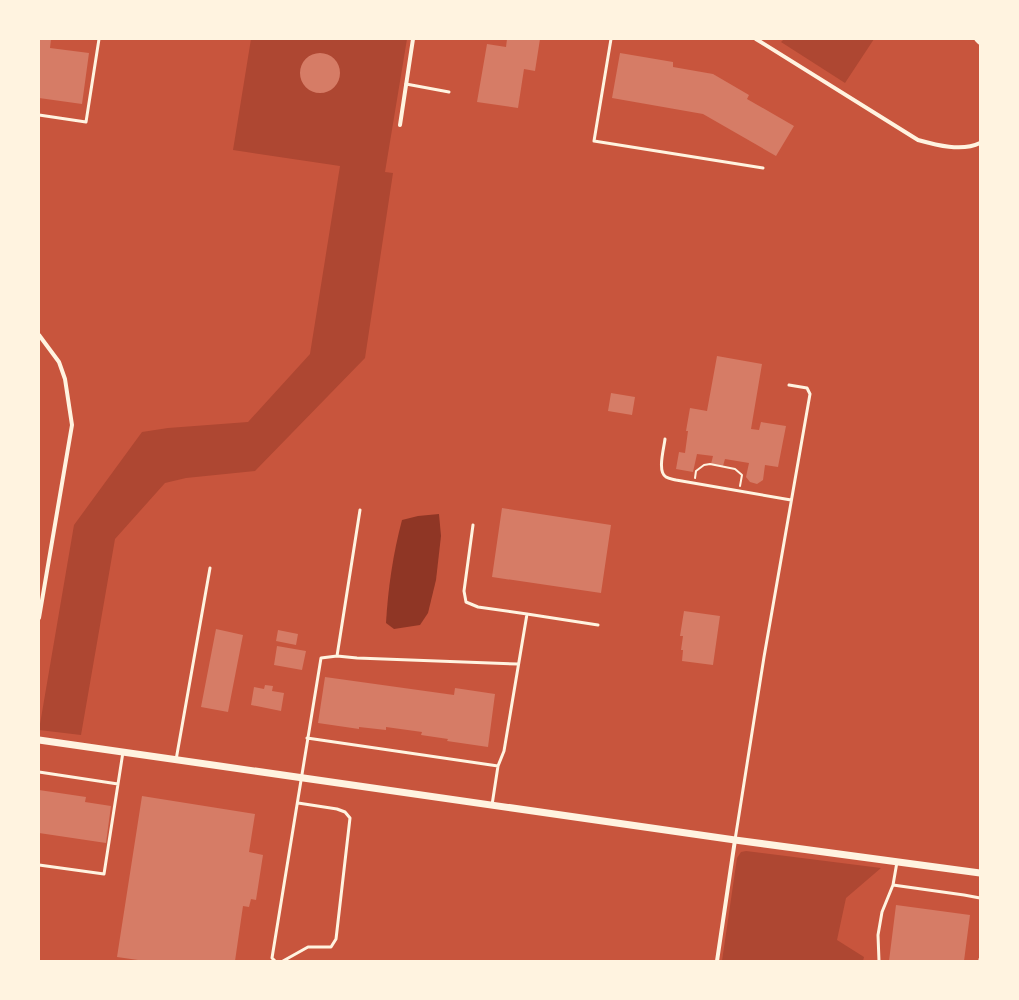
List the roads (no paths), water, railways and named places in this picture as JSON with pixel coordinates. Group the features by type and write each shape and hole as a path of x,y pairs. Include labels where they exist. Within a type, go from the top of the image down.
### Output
{"street":[{"path":"400,125 413,39"},
{"path":"756,39 918,140 944,147 975,146 980,143"},
{"path":"39,335 59,362 65,379 72,425 39,618"},
{"path":"39,740 735,840 980,873"},
{"path":"717,961 735,840"}],"lane":[{"path":"39,116 86,122 99,39"},
{"path":"610,39 594,141 763,168"},
{"path":"406,84 449,92"},
{"path":"735,840 764,657 810,394 807,388 789,385"},
{"path":"665,439 661,468 666,477 740,492 791,500"},
{"path":"337,656 360,510"},
{"path":"473,524 464,591 466,602 478,607 598,624"},
{"path":"176,760 210,568"},
{"path":"492,805 498,766 504,751 527,614"},
{"path":"275,961 272,958 320,658 337,656 518,664"},
{"path":"307,738 498,766"},
{"path":"39,865 104,874 123,752"},
{"path":"39,772 118,784"},
{"path":"283,961 308,947 332,947 336,939 350,818 345,812 337,809 298,803"},
{"path":"880,961 878,935 882,912 892,885 896,862"},
{"path":"892,885 980,898"}]}
